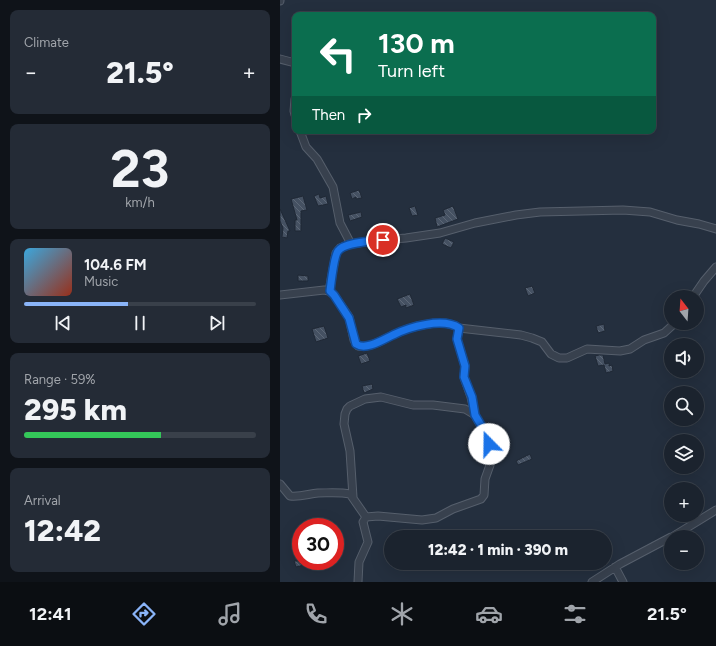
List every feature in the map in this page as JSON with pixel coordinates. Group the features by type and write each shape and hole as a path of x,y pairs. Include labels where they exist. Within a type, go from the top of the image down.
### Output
{"street":[{"path":"280,59 292,62"},
{"path":"301,134 306,147 317,159 333,187 340,223 351,244"},
{"path":"330,291 336,253 340,248 351,244 440,233 488,220 540,212 623,210 650,212 716,229"},
{"path":"698,290 704,280 716,267"},
{"path":"280,295 324,290 330,291 349,318 354,340 358,346 379,342 394,334 423,325 443,323 454,325 459,328 521,335 532,338 542,342 551,354 559,358 568,358 587,349 620,351 630,349 644,340 664,333 667,330"},
{"path":"366,517 378,516 422,520 436,518 453,509 481,499 484,495 485,479 490,465 491,452 488,437 475,415 472,397 464,377 465,366 457,339 459,328"},
{"path":"366,517 354,498 350,451 344,424 345,414 350,406 365,399 381,397 413,406 433,405 465,409 475,415"},
{"path":"280,484 290,496 301,497 340,492 350,494 354,498"},
{"path":"683,530 716,510"},
{"path":"358,582 359,562 368,542 363,522 366,517"},
{"path":"592,582 614,567 664,541"},
{"path":"614,567 623,582"}],"building":[{"path":"359,190 362,198 356,199 356,197 352,199 350,193"},
{"path":"319,194 320,198 326,196 328,204 318,206 314,196"},
{"path":"303,196 307,210 301,211 301,231 295,231 295,220 297,220 291,199"},
{"path":"415,206 418,215 412,216 409,208"},
{"path":"453,206 458,219 437,227 435,218 445,215 443,210"},
{"path":"280,209 290,231 288,231 287,238 282,237 283,228 280,221"},
{"path":"361,212 362,217 350,221 348,215"},
{"path":"445,238 454,242 451,248 442,244"},
{"path":"298,275 308,276 308,281 298,281"},
{"path":"532,286 535,293 528,296 525,288"},
{"path":"410,294 414,305 406,308 406,305 401,307 397,299"},
{"path":"604,324 605,331 598,333 596,326"},
{"path":"324,326 328,338 316,342 312,329"},
{"path":"367,353 370,361 361,364 358,356"},
{"path":"603,355 605,364 609,363 609,366 612,365 613,371 606,373 604,365 598,366 595,356"},
{"path":"372,384 373,389 364,393 362,386"},
{"path":"530,454 532,459 518,465 516,461"}],"route":[{"path":"383,240 351,244 340,248 336,253 330,291 349,318 356,344 358,346 362,346 379,342 394,334 423,325 443,323 454,325 459,328 457,339 465,366 464,377 472,397 475,415 488,437 489,444"}]}
